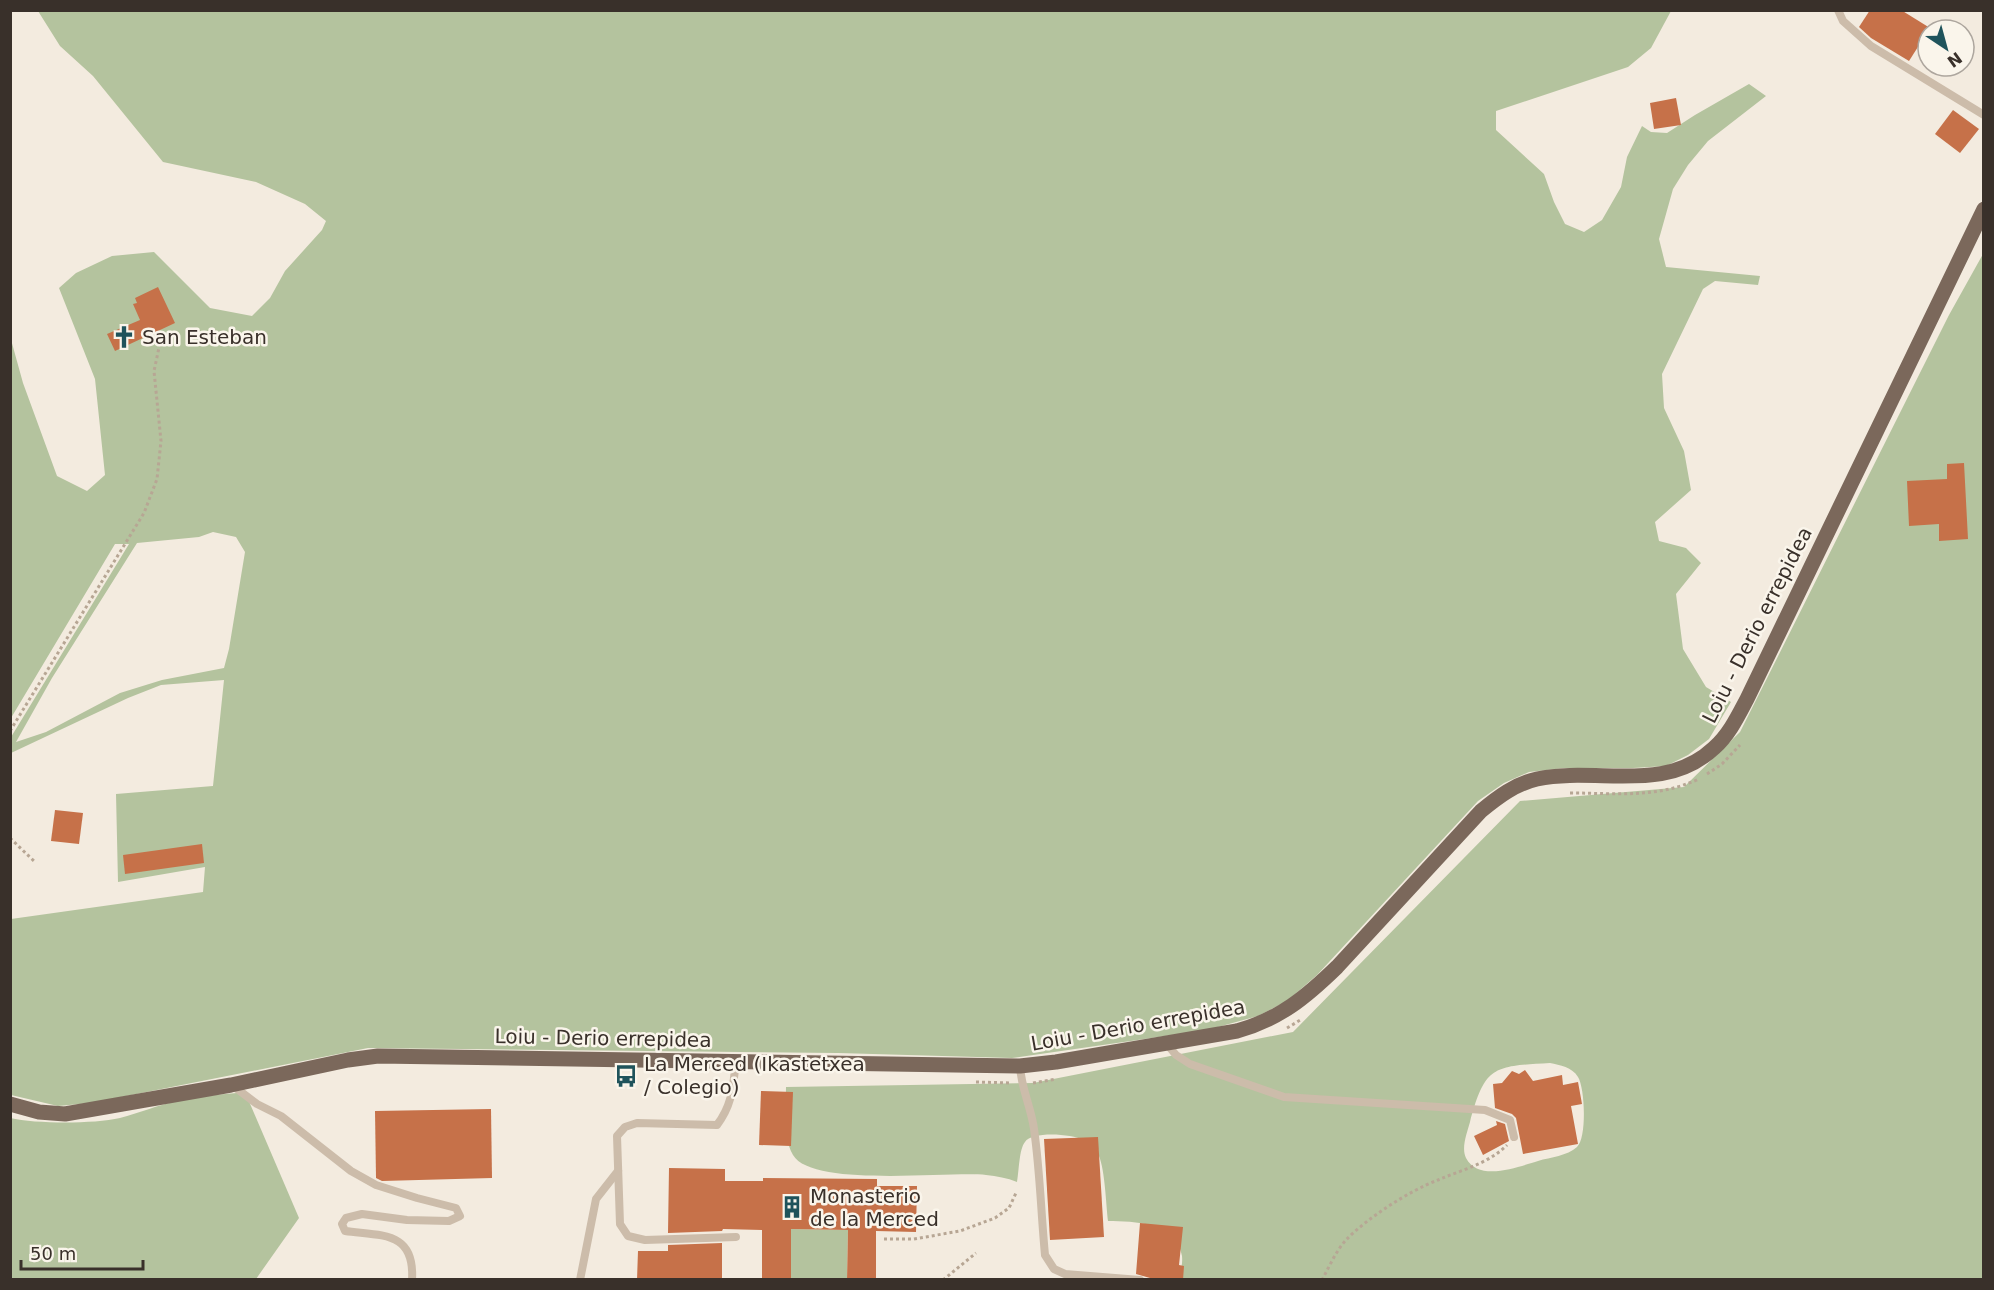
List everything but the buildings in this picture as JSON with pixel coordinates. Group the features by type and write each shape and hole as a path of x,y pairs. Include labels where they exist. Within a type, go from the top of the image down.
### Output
{"main road":[{"name":"Loiu - Derio errepidea","path":"10,1104 39,1112 65,1114 378,1056 1020,1066 1056,1062 1258,1026 1295,1005 1337,967 1481,811 1508,791 1521,784 1550,777 1663,775 1690,766 1715,748 1730,730 1747,699 1983,209"}],"lane":[{"path":"1838,10 1843,21 1871,46 1983,115"},
{"path":"1166,1043 1176,1055 1190,1064 1284,1097 1485,1110 1510,1120 1514,1137"},
{"path":"736,1061 732,1095 726,1113 717,1125 637,1123 625,1127 616,1136 620,1224 628,1236 645,1240 736,1237"},
{"path":"1020,1066 1034,1130 1045,1255 1054,1269 1065,1274 1140,1280"},
{"path":"231,1085 257,1104 281,1116 351,1171 376,1185 456,1208 459,1216 449,1221 407,1220 362,1214 346,1218 342,1224 345,1231 389,1237 402,1244 411,1255 412,1280"},
{"path":"580,1280 596,1199 618,1171"}],"path":[{"path":"10,730 144,513 157,479 161,441 154,371 160,343"},
{"path":"1560,793 1650,794 1679,788 1722,764 1736,751 1742,741"},
{"path":"10,838 36,862"},
{"path":"1285,1029 1302,1019"},
{"path":"970,1082 1022,1083 1061,1078"},
{"path":"1322,1280 1344,1242 1360,1228 1394,1203 1434,1181 1482,1162 1501,1151 1514,1137"},
{"path":"884,1239 914,1239 960,1231 995,1218 1009,1208 1016,1193"},
{"path":"943,1280 976,1253"}],"green space":[{"path":"38,11 1671,11 1651,48 1628,67 1496,111 1496,130 1544,174 1565,224 1584,232 1602,220 1621,187 1627,157 1642,126 1651,132 1667,133 1749,84 1766,96 1708,141 1688,165 1673,189 1659,239 1666,267 1760,276 1758,285 1715,281 1703,289 1662,374 1664,408 1684,451 1691,490 1655,522 1659,541 1686,548 1701,563 1676,594 1683,649 1706,687 1731,702 1709,739 1688,755 1666,766 1564,768 1529,772 1504,783 1478,801 1317,975 1287,1001 1258,1016 1207,1030 1012,1058 838,1053 368,1048 91,1103 58,1106 11,1095 11,919 203,892 205,867 118,882 116,794 213,786 224,680 161,685 11,753 11,737 129,544 115,544 11,718 10,336 23,383 57,476 87,491 105,475 95,379 59,288 76,273 112,256 154,252 210,308 252,316 270,298 285,271 322,230 326,221 305,204 256,182 163,162 93,76 60,46","holes":["213,532 236,537 245,552 224,668 162,680 120,693 46,732 16,742 52,678 137,543 199,537"]},
{"path":"1983,254 1983,1279 1171,1279 1181,1267 1182,1256 1178,1245 1163,1230 1153,1226 1108,1221 1099,1156 1087,1143 1078,1138 1044,1135 1029,1139 1023,1145 1017,1182 1002,1177 968,1174 853,1175 805,1165 793,1155 786,1131 786,1087 1033,1083 1293,1032 1520,801 1684,787 1740,732 1949,315","holes":["1550,1063 1573,1071 1580,1083 1584,1124 1577,1147 1564,1154 1500,1171 1480,1170 1472,1166 1466,1158 1465,1140 1475,1104 1487,1080 1504,1068"]},
{"path":"245,1092 299,1218 256,1279 11,1279 10,1118 50,1122 109,1120 185,1099"},
{"path":"791,1229 848,1230 847,1279 791,1280"}],"place":[{"name":"San Esteban","path":"124,337"},
{"name":"La Merced (Ikastetxea / Colegio)","path":"626,1076"},
{"name":"Monasterio de la Merced","path":"792,1207"}]}
